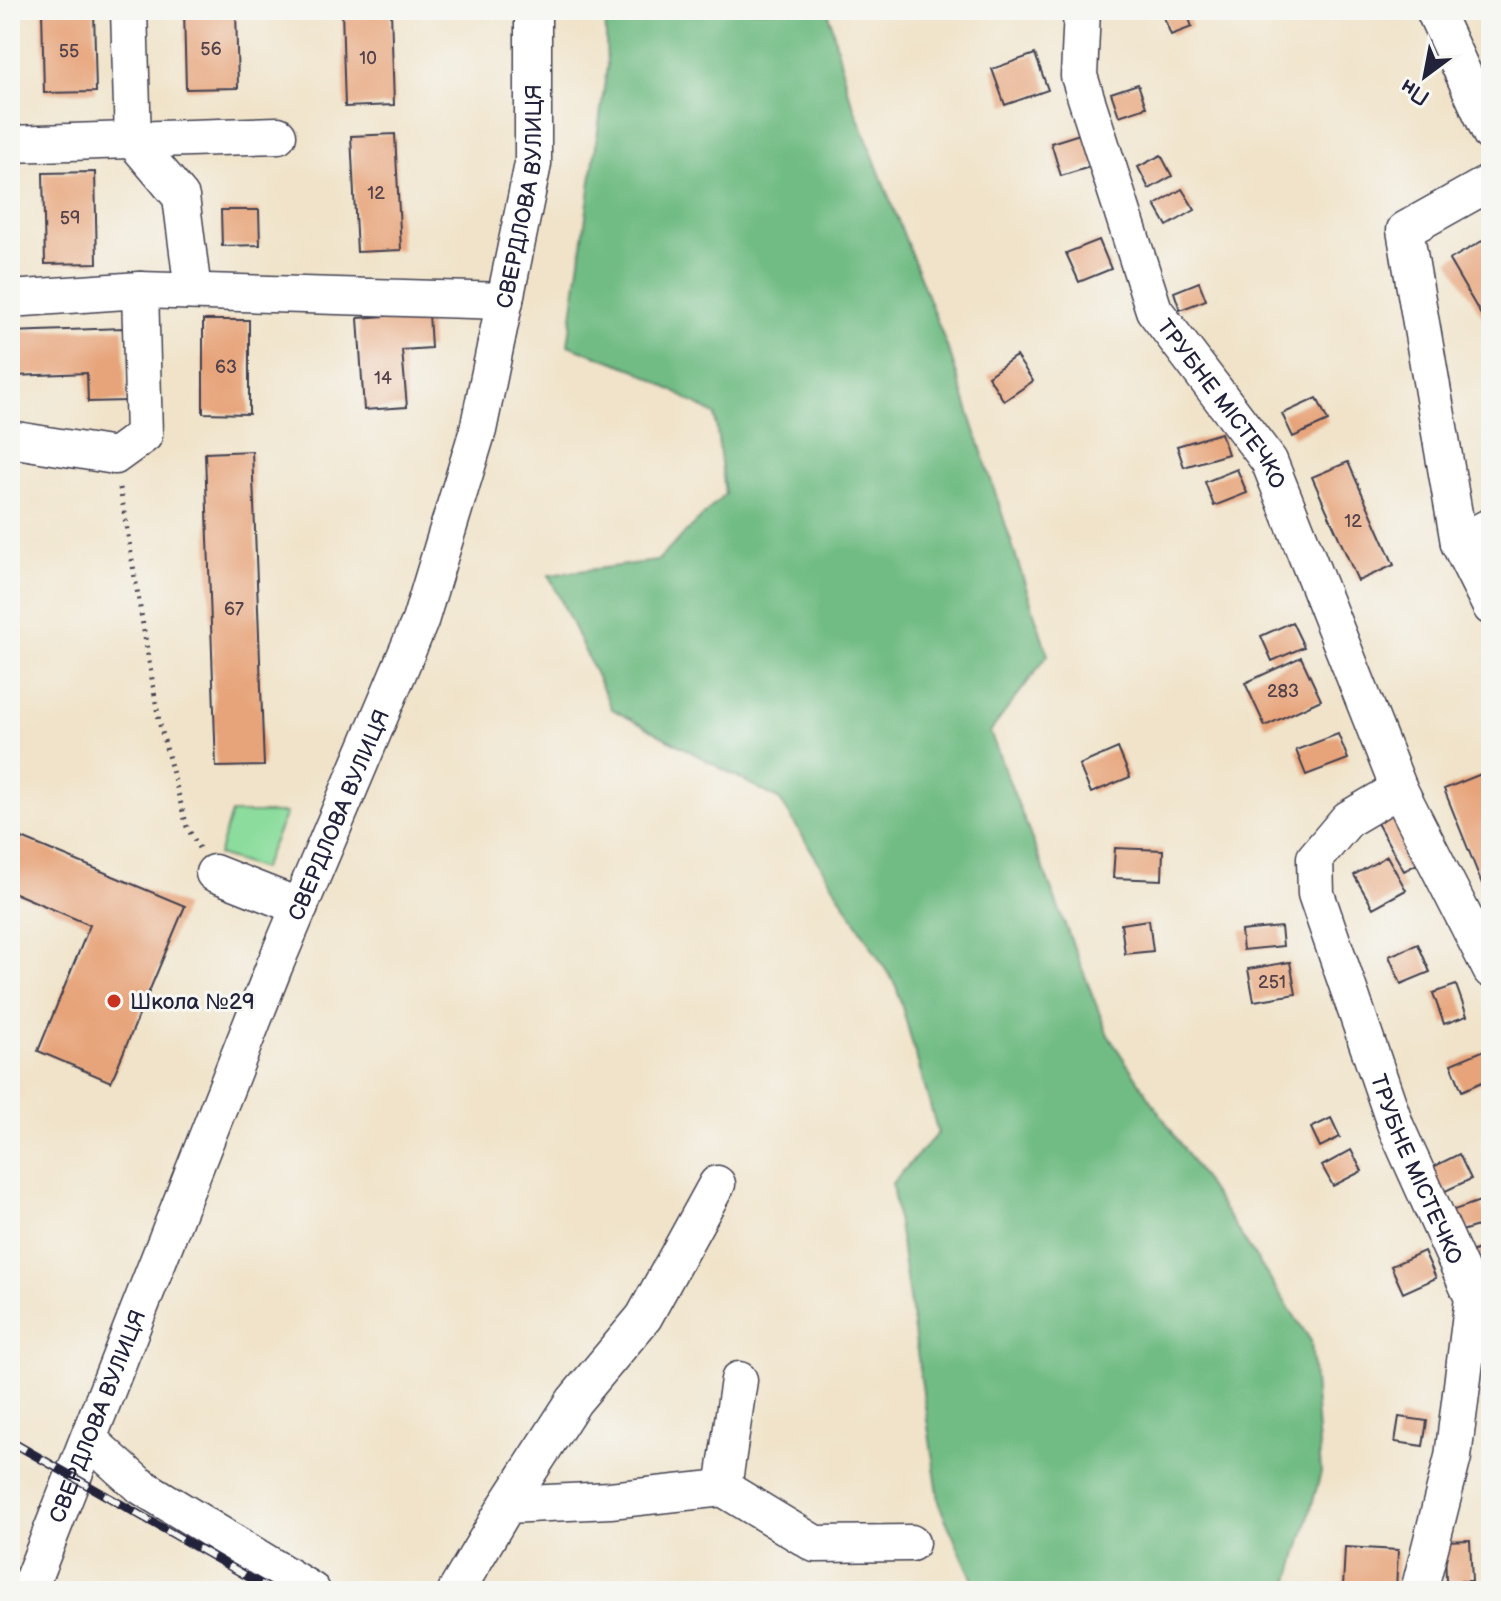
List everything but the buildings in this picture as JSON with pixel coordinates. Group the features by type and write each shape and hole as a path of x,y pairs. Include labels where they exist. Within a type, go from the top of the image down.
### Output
{"street":[{"path":"129,10 133,140 181,197 193,291"},
{"name":"СВЕРДЛОВА ВУЛИЦЯ","path":"28,1591 300,907 420,621 478,430 533,164 533,10"},
{"name":"ТРУБНЕ МІСТЕЧКО","path":"1082,10 1079,76 1154,310 1269,461 1399,789 1491,970"},
{"path":"1434,10 1491,134"},
{"path":"10,144 278,135"},
{"path":"1491,182 1405,230 1459,543 1491,607"},
{"path":"10,299 140,290 505,301"},
{"path":"10,439 115,456 144,435 140,290"},
{"path":"1459,543 1491,526"},
{"name":"ТРУБНЕ МІСТЕЧКО","path":"1399,789 1348,819 1315,858 1316,894 1396,1127 1473,1298 1453,1457 1419,1591"},
{"path":"214,873 300,907"},
{"path":"456,1591 574,1401 644,1317 717,1184"},
{"path":"723,1488 739,1380"},
{"path":"89,1440 139,1485 312,1591"},
{"path":"507,1505 610,1500 723,1488 815,1544 911,1543"}],"path":[{"path":"115,456 159,721 187,827 214,873"}],"green space":[{"path":"605,10 828,10 847,89 951,357 1048,655 990,732 1108,1035 1311,1341 1321,1473 1287,1591 978,1591 940,1507 892,1183 938,1133 896,986 780,800 612,709 549,575 657,561 725,494 715,415 636,370 568,345 607,67"},
{"path":"231,813 286,813 262,869 218,855"}],"railway":[{"path":"10,1441 273,1591"}],"place":[{"name":"Школа №29","path":"114,1001"}]}
